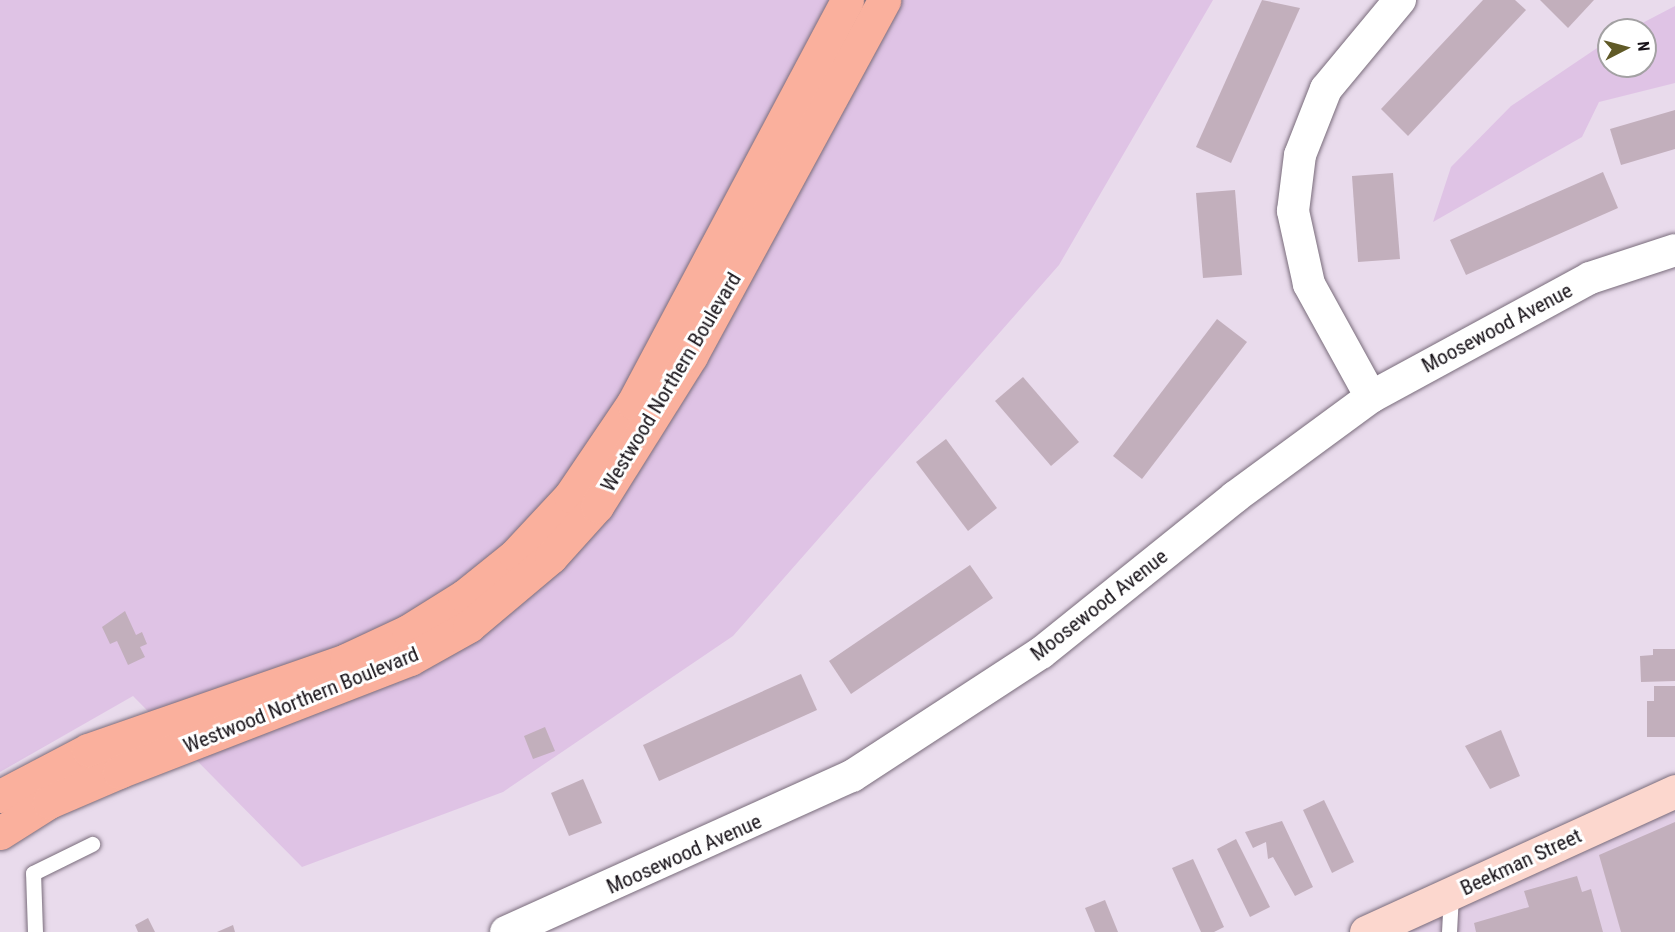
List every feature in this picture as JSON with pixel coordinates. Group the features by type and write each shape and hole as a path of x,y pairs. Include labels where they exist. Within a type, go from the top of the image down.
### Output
{"main road":[{"name":"Westwood Northern Boulevard","path":"0,796 88,750 346,660 408,632 464,596 514,555 570,496 633,403 847,0"},
{"name":"Westwood Northern Boulevard","path":"0,833 49,802 99,780 410,659 469,626 551,556 597,506 686,366 884,0"},
{"name":"Beekman Street","path":"1366,932 1675,791"}],"street":[{"path":"1371,396 1309,284 1293,211 1300,155 1326,89 1400,0"},
{"name":"Moosewood Avenue","path":"506,932 852,776 1041,653 1235,497 1371,396 1558,294 1675,250"}],"lane":[{"path":"35,932 33,873 92,844"},
{"path":"1449,932 1451,895"}],"shaded area":[{"path":"0,0 1213,0 1059,265 733,636 503,792 302,867 133,696 0,772"},
{"path":"1675,6 1675,83 1599,102 1582,137 1433,222 1451,167 1511,106 1597,48 1597,78 1657,78 1657,18 1652,18"},
{"path":"1675,791 1675,932 1366,932"}],"building":[{"path":"1262,0 1300,8 1231,163 1196,147"},
{"path":"1483,0 1515,0 1526,10 1408,136 1381,109"},
{"path":"1540,0 1594,0 1568,28"},
{"path":"1675,110 1675,149 1621,165 1610,129"},
{"path":"1603,172 1618,208 1466,275 1450,240"},
{"path":"1393,173 1400,259 1358,262 1352,176"},
{"path":"1235,190 1242,275 1203,278 1196,193"},
{"path":"1217,319 1247,342 1142,479 1113,456"},
{"path":"1023,377 1079,442 1051,466 995,401"},
{"path":"946,439 997,508 968,531 916,462"},
{"path":"970,565 993,598 851,694 829,661"},
{"path":"125,611 136,635 142,632 147,644 140,647 145,657 128,665 117,641 110,644 102,627"},
{"path":"1653,649 1675,649 1675,681 1641,682 1640,656 1653,655"},
{"path":"801,674 817,710 659,781 643,745"},
{"path":"1654,686 1675,686 1675,737 1647,737 1647,701 1654,701"},
{"path":"545,727 555,751 533,759 524,736"},
{"path":"1501,730 1520,776 1490,789 1465,746"},
{"path":"583,779 602,823 569,836 551,793"},
{"path":"1324,800 1354,862 1332,873 1303,810"},
{"path":"1282,821 1313,887 1295,896 1273,857 1268,859 1266,842 1253,848 1245,832"},
{"path":"1675,822 1675,932 1621,932 1599,855"},
{"path":"1236,839 1270,907 1250,917 1217,849"},
{"path":"1193,859 1224,927 1214,932 1201,932 1172,868"},
{"path":"1577,876 1582,892 1591,889 1603,932 1476,932 1474,923 1529,907 1524,891"},
{"path":"1105,900 1118,932 1095,932 1085,908"},
{"path":"148,918 155,932 138,932 135,925"},
{"path":"233,925 235,932 217,932"}]}
